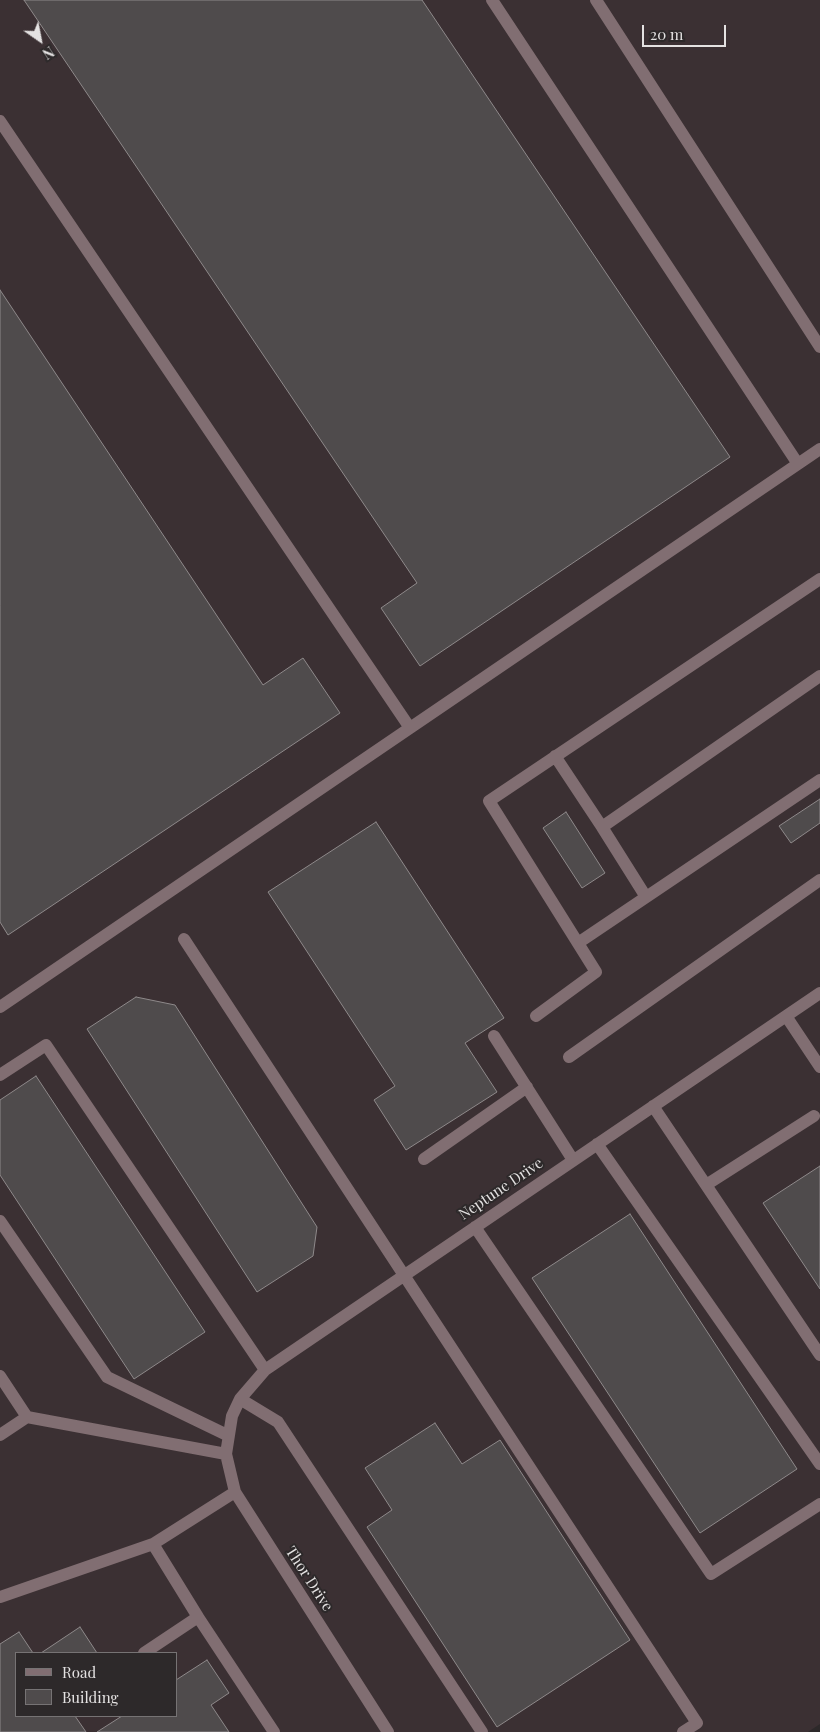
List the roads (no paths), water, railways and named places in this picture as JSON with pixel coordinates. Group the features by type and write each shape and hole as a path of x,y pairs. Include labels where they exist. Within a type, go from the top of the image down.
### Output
{"street":[{"path":"492,0 798,464"},
{"path":"596,0 820,347"},
{"path":"0,121 410,728"},
{"path":"0,1007 820,449"},
{"path":"536,1016 596,972 489,801 820,579"},
{"path":"602,827 820,676"},
{"path":"555,756 646,897"},
{"path":"578,943 820,780"},
{"path":"569,1057 820,880"},
{"path":"184,939 697,1723 683,1732"},
{"name":"Neptune Drive","path":"227,1435 232,1416 240,1399 265,1370 820,993"},
{"path":"786,1016 820,1067"},
{"path":"494,1036 573,1160"},
{"path":"0,1075 46,1045 265,1370"},
{"path":"424,1158 527,1087"},
{"path":"653,1106 820,1354"},
{"path":"706,1185 814,1116"},
{"path":"597,1144 820,1464"},
{"path":"0,1221 106,1377 227,1435"},
{"path":"475,1227 711,1574 820,1504"},
{"path":"0,1376 27,1416 226,1454"},
{"path":"240,1399 278,1422 482,1732"},
{"path":"0,1435 27,1416"},
{"name":"Thor Drive","path":"227,1435 226,1454 234,1492 388,1732"},
{"path":"0,1597 153,1544 234,1492"},
{"path":"153,1544 198,1617 274,1732"},
{"path":"146,1652 198,1617"}]}
